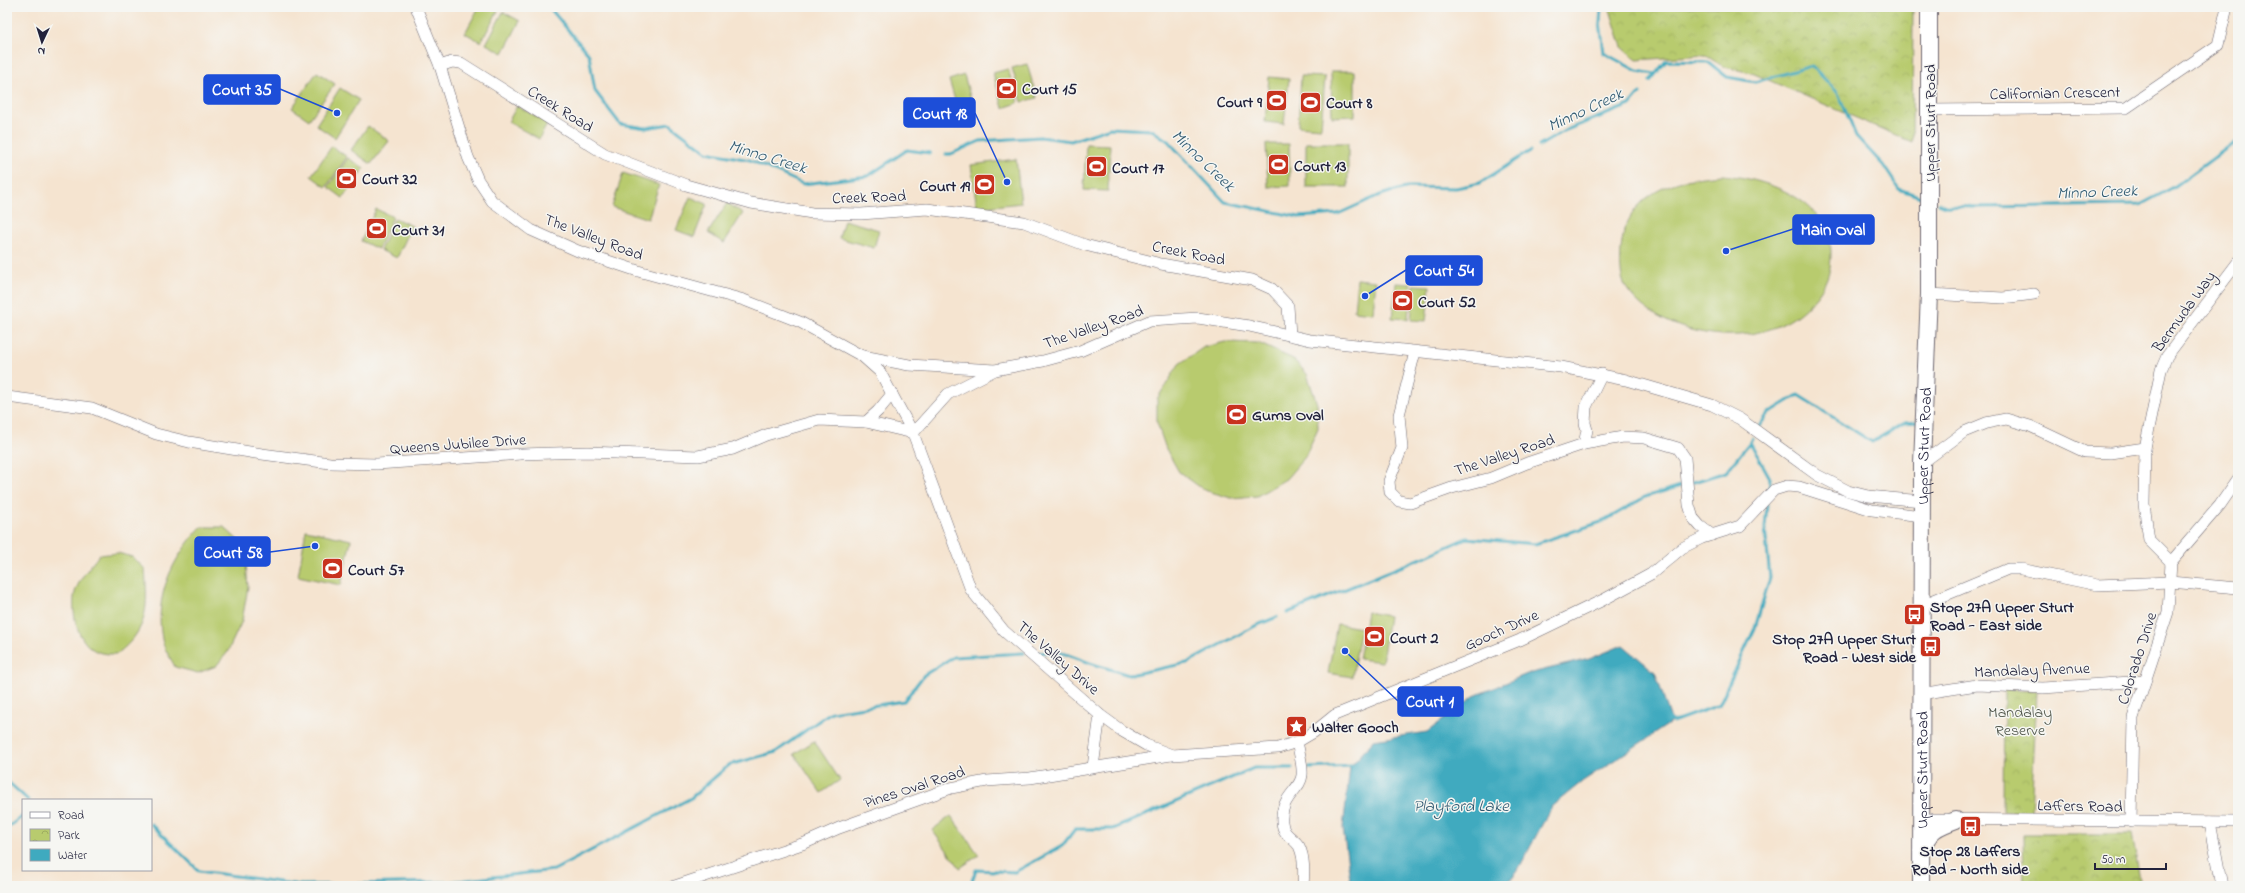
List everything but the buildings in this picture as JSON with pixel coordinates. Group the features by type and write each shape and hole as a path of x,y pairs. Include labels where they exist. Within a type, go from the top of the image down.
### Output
{"main road":[{"name":"Upper Sturt Road","path":"1921,886 1920,694 1922,605 1922,463 1929,294 1929,7"},
{"path":"1921,851 1926,838 1936,827 1956,820"}],"street":[{"name":"The Valley Road","path":"416,7 440,66 468,157 478,180 492,201 531,230 578,251 638,271 744,300 800,322 862,356 880,372 912,433 948,394 995,370"},
{"name":"Californian Crescent","path":"1930,110 2126,108 2218,45 2227,7"},
{"name":"Creek Road","path":"440,66 452,62 461,63 605,154 686,185 751,203 812,213 860,214 927,209 1024,222 1085,245 1161,264 1252,280 1272,289 1288,306 1290,335"},
{"name":"Bermuda Way","path":"2171,562 2149,540 2144,504 2144,448 2161,370 2167,356 2238,262"},
{"path":"1929,294 2003,298 2034,294"},
{"name":"The Valley Road","path":"862,356 909,365 995,370 1043,361 1080,351 1149,321 1198,318 1310,340 1519,362 1602,374 1690,398 1718,408 1740,419 1817,475 1848,491 1922,508"},
{"name":"The Valley Road","path":"1415,352 1399,414 1402,448 1389,481 1390,492 1399,501 1410,503 1452,488 1491,478 1527,463 1584,444 1623,437 1644,438 1678,448 1685,458 1688,475 1689,505 1693,518 1700,526 1712,535"},
{"path":"1584,444 1587,430 1585,423 1586,407 1602,374"},
{"path":"866,422 878,411 892,394"},
{"name":"Queens Jubilee Drive","path":"7,397 92,408 156,434 213,446 330,463 377,464 521,454 587,452 698,456 733,449 766,435 819,420 866,422 912,433"},
{"path":"1922,463 1964,432 1986,423 2006,419 2030,426 2085,452 2111,453 2144,448"},
{"name":"The Valley Drive","path":"912,433 971,590 1004,631 1100,715 1122,731 1146,745 1172,755 1278,748 1297,742"},
{"path":"2171,562 2220,505 2238,479"},
{"name":"Gooch Drive","path":"1297,742 1314,732 1335,714 1520,640 1603,600 1651,574 1682,548 1712,535 1740,526 1774,490 1787,486 1814,490 1872,510 1922,508"},
{"name":"Colorado Drive","path":"2131,822 2133,718 2168,612 2171,562"},
{"path":"1922,605 2008,569 2021,569 2096,585 2170,582 2238,588"},
{"name":"Mandalay Avenue","path":"1920,694 1977,685 2043,688 2145,681"},
{"path":"1093,767 1100,715"},
{"path":"1297,742 1302,775 1301,782 1287,797 1283,808 1282,823 1287,837 1299,846 1305,872 1303,886"},
{"name":"Pines Oval Road","path":"675,886 805,843 839,828 951,788 987,781 1030,778 1172,755"},
{"name":"Laffers Road","path":"1921,819 2238,822"},
{"path":"2210,822 2222,886"}],"green space":[{"path":"479,7 492,7 498,11 481,42 465,33"},
{"path":"1609,7 1913,7 1912,142 1752,73 1724,67 1705,55 1637,60 1622,47"},
{"path":"503,12 520,21 503,53 486,44"},
{"path":"1027,64 1037,98 1022,102 1012,68"},
{"name":"Court 15","path":"1008,69 1018,103 1003,108 993,73"},
{"path":"1331,71 1355,71 1355,116 1332,117"},
{"path":"317,72 335,84 309,120 292,108"},
{"path":"964,75 974,110 959,114 949,80"},
{"name":"Court 8","path":"1301,76 1325,77 1321,128 1298,126"},
{"name":"Court 9","path":"1269,77 1289,79 1284,124 1265,122"},
{"path":"340,88 359,100 335,138 316,125"},
{"path":"517,106 548,123 539,139 508,122"},
{"path":"368,126 389,141 371,164 351,150"},
{"path":"1306,143 1348,143 1348,187 1306,187"},
{"name":"Court 17","path":"1086,144 1110,145 1108,191 1084,190"},
{"name":"Court 13","path":"1266,144 1289,144 1290,186 1268,187"},
{"path":"332,146 347,157 326,187 311,176"},
{"name":"Court 32","path":"348,158 364,168 343,198 328,187"},
{"path":"1016,159 1021,203 977,208 971,165"},
{"path":"623,173 659,185 648,219 612,207"},
{"path":"1723,175 1741,177 1759,182 1794,196 1809,207 1821,220 1828,236 1831,255 1830,267 1827,279 1818,294 1800,313 1785,323 1768,330 1749,334 1733,335 1697,331 1680,326 1663,319 1648,310 1635,299 1625,286 1622,278 1621,250 1625,231 1632,215 1642,202 1655,192 1670,185 1687,180"},
{"path":"690,197 707,204 694,237 676,230"},
{"path":"727,203 743,213 724,243 708,233"},
{"name":"Court 31","path":"376,209 393,217 378,249 361,241"},
{"path":"395,218 412,226 397,258 380,250"},
{"path":"844,220 879,230 874,248 839,238"},
{"path":"1357,279 1376,281 1373,313 1354,311"},
{"name":"Court 52","path":"1396,283 1411,284 1408,319 1392,318"},
{"path":"1414,285 1430,286 1426,321 1411,320"},
{"name":"Gums Oval","path":"1225,342 1258,343 1293,359 1307,374 1317,404 1318,428 1305,457 1286,479 1257,496 1231,498 1204,490 1179,472 1166,449 1157,423 1157,399 1179,364 1204,347"},
{"path":"201,527 224,527 241,543 246,564 248,587 242,621 227,653 216,666 198,673 175,667 165,649 160,623 163,593 168,578 182,552"},
{"path":"306,530 351,540 341,585 298,576"},
{"path":"118,553 132,557 145,569 146,606 141,626 128,645 117,654 105,654 91,648 81,636 75,621 74,597 80,580 99,555"},
{"name":"Court 2","path":"1367,612 1389,616 1382,662 1359,659"},
{"path":"1337,624 1361,628 1352,677 1328,673"},
{"name":"Mandalay Reserve","path":"2004,690 2037,691 2031,812 2003,811"},
{"path":"814,741 840,780 821,793 794,754"},
{"path":"951,816 979,855 960,868 932,830"},
{"path":"2023,834 2132,834 2141,886 2024,886"}],"water":[{"name":"Playford Lake","path":"1623,645 1655,672 1672,722 1583,781 1552,806 1518,870 1505,886 1351,886 1343,828 1350,767 1374,740 1427,732 1474,696 1527,674 1589,659"}],"waterway":[{"name":"Minno Creek","path":"549,7 589,55 595,91 620,124 646,128 670,124 707,152 750,160 803,184 868,176 907,150 930,153"},
{"path":"1601,8 1600,22 1604,53 1637,71 1655,74"},
{"name":"Minno Creek","path":"1650,81 1666,61 1708,62 1727,77 1755,82 1812,66 1838,93 1856,136 1883,165 1899,189 1921,197"},
{"name":"Minno Creek","path":"1539,146 1566,130 1630,105 1640,93"},
{"name":"Minno Creek","path":"946,154 951,154 980,141 1040,137 1071,141 1110,128 1152,130 1168,141 1225,202 1299,217 1338,214 1380,195 1409,187 1456,188 1480,183 1530,151"},
{"name":"Minno Creek","path":"1938,203 1945,206 1973,207 2140,205 2174,187 2238,140"},
{"path":"1759,426 1769,413 1798,395 1872,442 1904,423 1916,422"},
{"path":"1752,438 1750,442 1770,478 1769,490"},
{"path":"1287,613 1422,558 1466,538 1535,544 1604,521 1645,497 1726,472 1750,442"},
{"path":"1670,720 1672,722 1719,705 1755,628 1770,578 1765,528 1767,505"},
{"path":"1034,653 1060,652 1129,675 1187,663 1255,626 1277,617"},
{"path":"152,825 199,871 301,885 449,882 554,870 691,798 729,765 776,752 831,712 904,701 924,675 953,657 1024,653"},
{"path":"1309,768 1353,766"},
{"path":"970,886 976,870 1015,872 1062,846 1075,829 1113,829 1254,768 1292,768"},
{"path":"7,781 27,799"},
{"path":"7,828 22,817"}],"place":[{"name":"Court 15","path":"1006,88"},
{"name":"Court 9","path":"1277,101"},
{"name":"Court 8","path":"1311,102"},
{"name":"Court 35","path":"337,113"},
{"name":"Court 13","path":"1278,165"},
{"name":"Court 17","path":"1097,167"},
{"name":"Court 32","path":"346,178"},
{"name":"Court 18","path":"1007,182"},
{"name":"Court 19","path":"985,185"},
{"name":"Court 31","path":"377,229"},
{"name":"Main Oval","path":"1726,251"},
{"name":"Court 54","path":"1365,296"},
{"name":"Court 52","path":"1402,301"},
{"name":"Gums Oval","path":"1237,414"},
{"name":"Court 58","path":"315,546"},
{"name":"Court 57","path":"333,569"},
{"name":"Stop 27A Upper Sturt Road - East side","path":"1915,615"},
{"name":"Court 2","path":"1374,637"},
{"name":"Stop 27A Upper Sturt Road - West side","path":"1931,647"},
{"name":"Court 1","path":"1345,651"},
{"name":"Walter Gooch","path":"1297,726"},
{"name":"Stop 28 Laffers Road - North side","path":"1970,826"}]}
